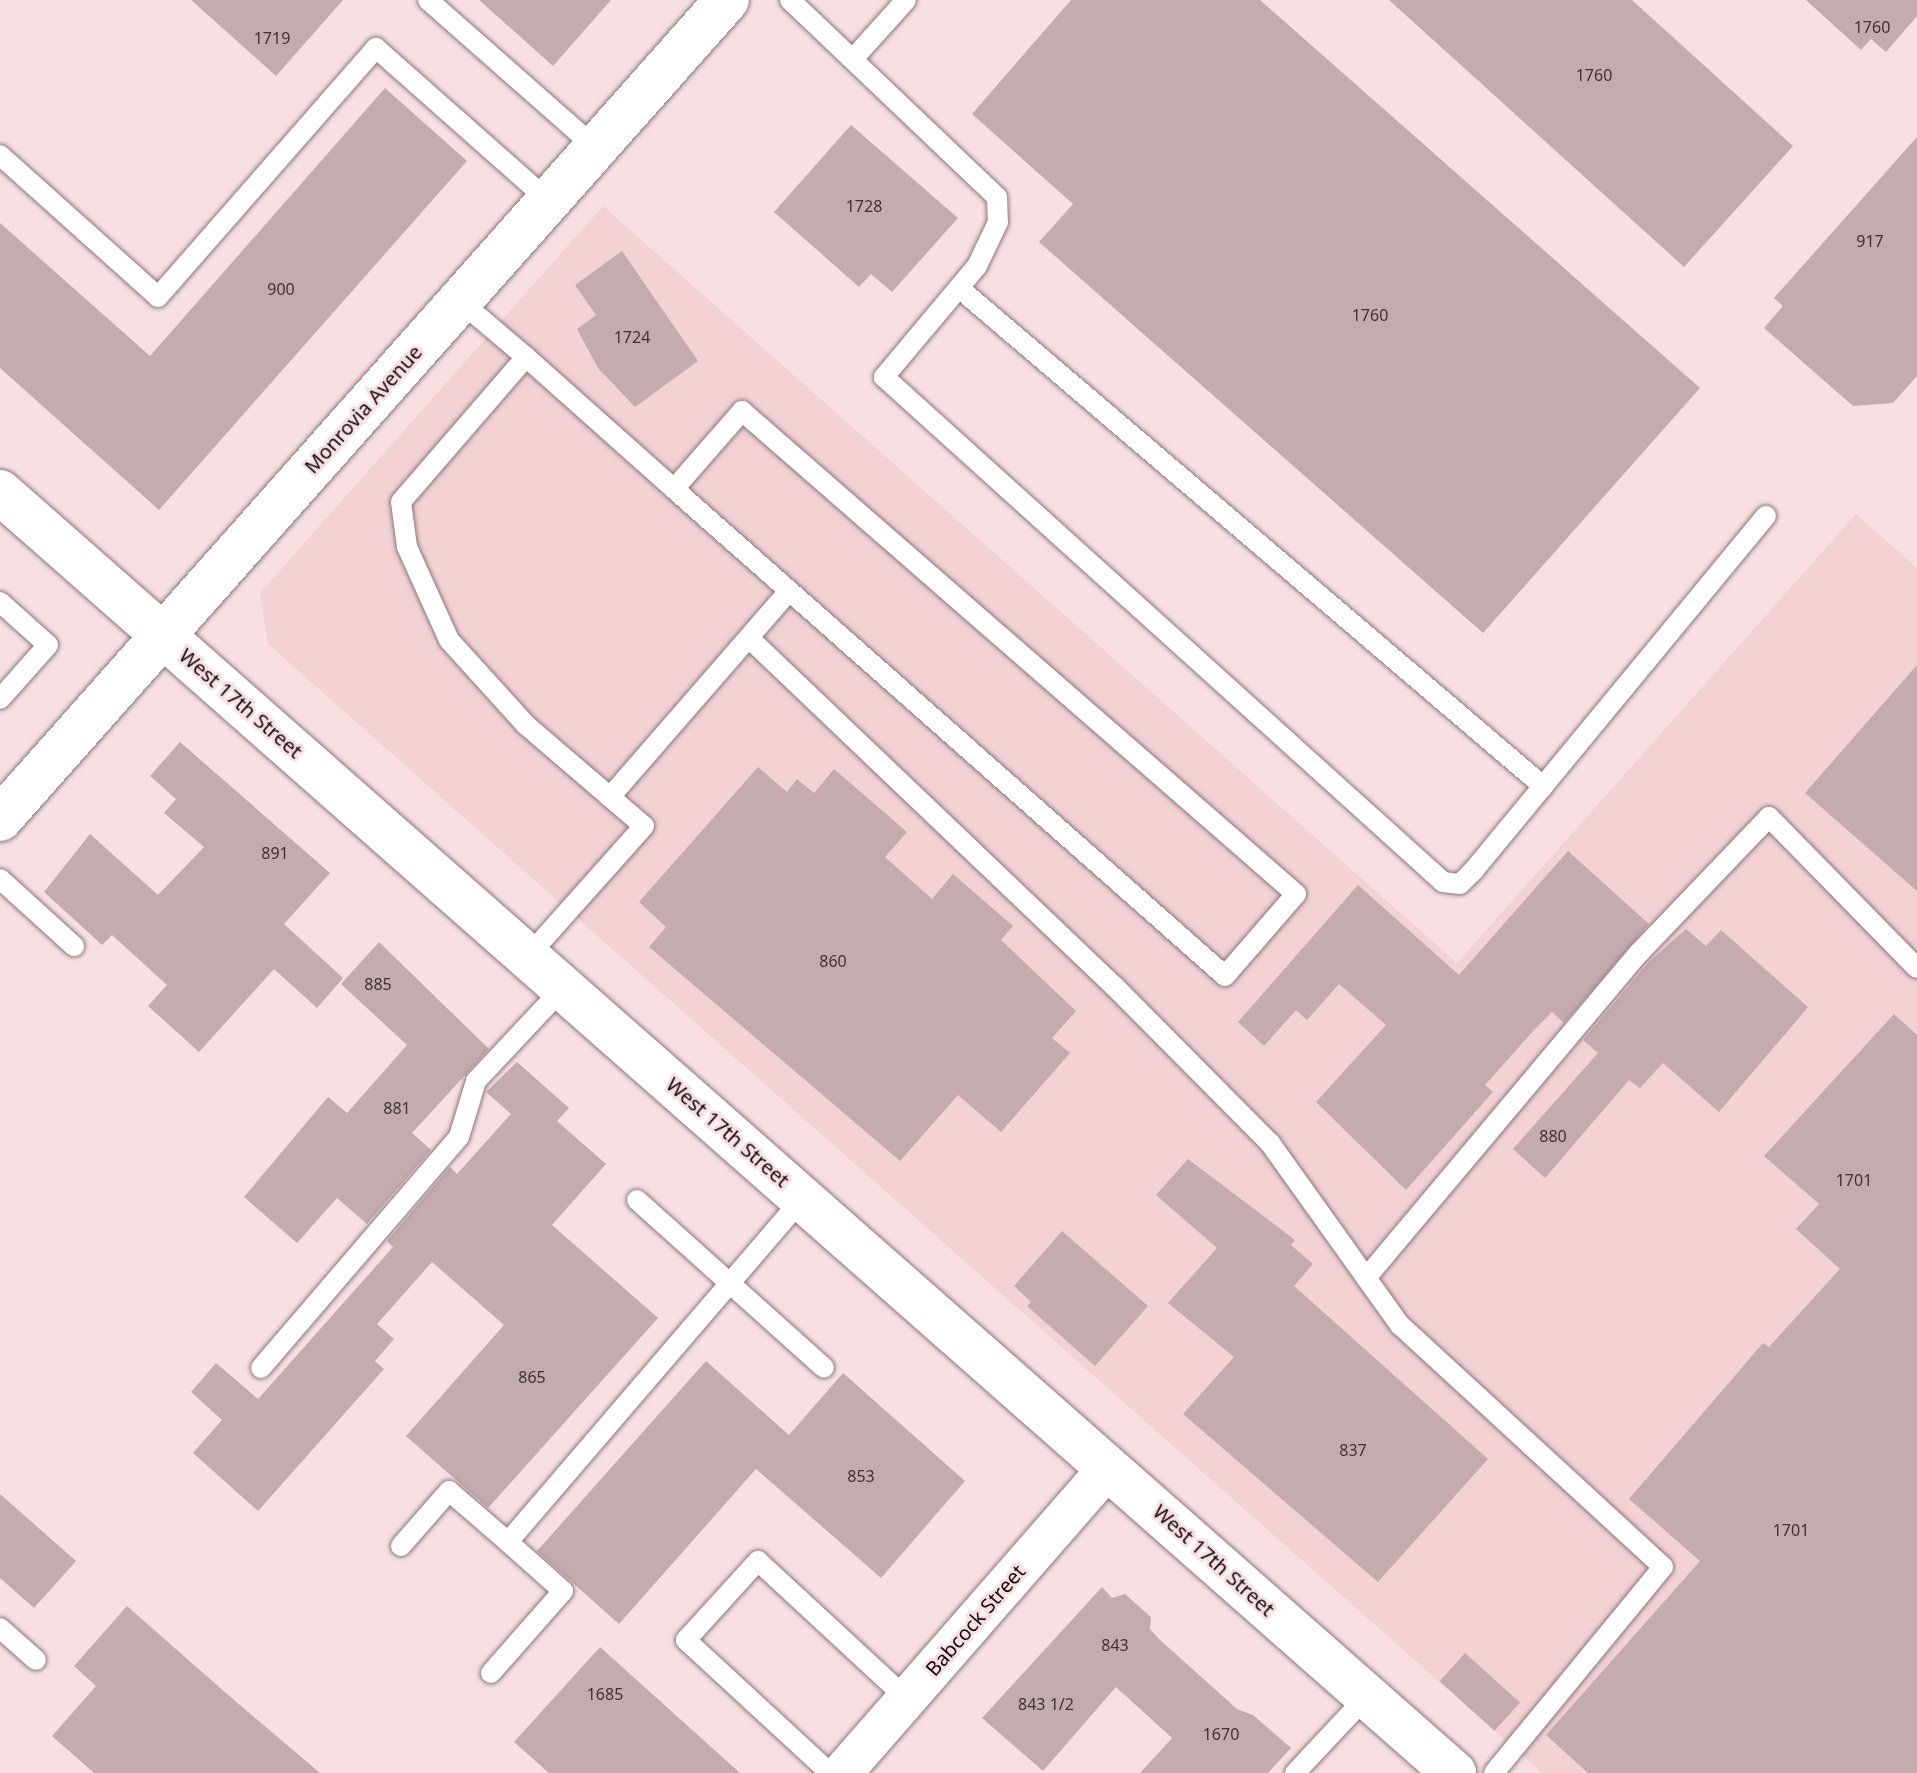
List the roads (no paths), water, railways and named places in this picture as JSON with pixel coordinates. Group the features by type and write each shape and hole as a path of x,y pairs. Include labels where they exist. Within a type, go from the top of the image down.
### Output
{"street":[{"name":"Monrovia Avenue","path":"0,819 596,148 718,3"},
{"name":"West 17th Street","path":"0,492 1109,1467 1367,1696 1440,1768"},
{"name":"Babcock Street","path":"842,1773 1109,1467"}],"lane":[{"path":"428,0 596,148"},
{"path":"790,0 997,197 998,222 990,246 884,377 1443,882 1460,884 1766,516"},
{"path":"853,59 906,0"},
{"path":"0,155 158,297 376,48 549,201"},
{"path":"959,288 1543,786"},
{"path":"460,301 1225,976 1296,894 742,411 674,489"},
{"path":"526,357 401,502 400,518 424,590 449,640 526,725 644,826 528,956"},
{"path":"610,797 789,591"},
{"path":"0,602 48,645 0,699"},
{"path":"749,638 1115,987 1270,1143 1400,1325 1663,1567 1494,1773"},
{"path":"1366,1278 1639,953 1769,817 1917,968"},
{"path":"0,879 74,946"},
{"path":"261,1368 459,1137 476,1081 564,987"},
{"path":"508,1542 803,1198"},
{"path":"637,1200 824,1368"},
{"path":"401,1546 449,1491 563,1591 491,1673"},
{"path":"830,1773 686,1640 758,1561 907,1699"},
{"path":"0,1628 36,1660"},
{"path":"1295,1773 1367,1696"}]}
